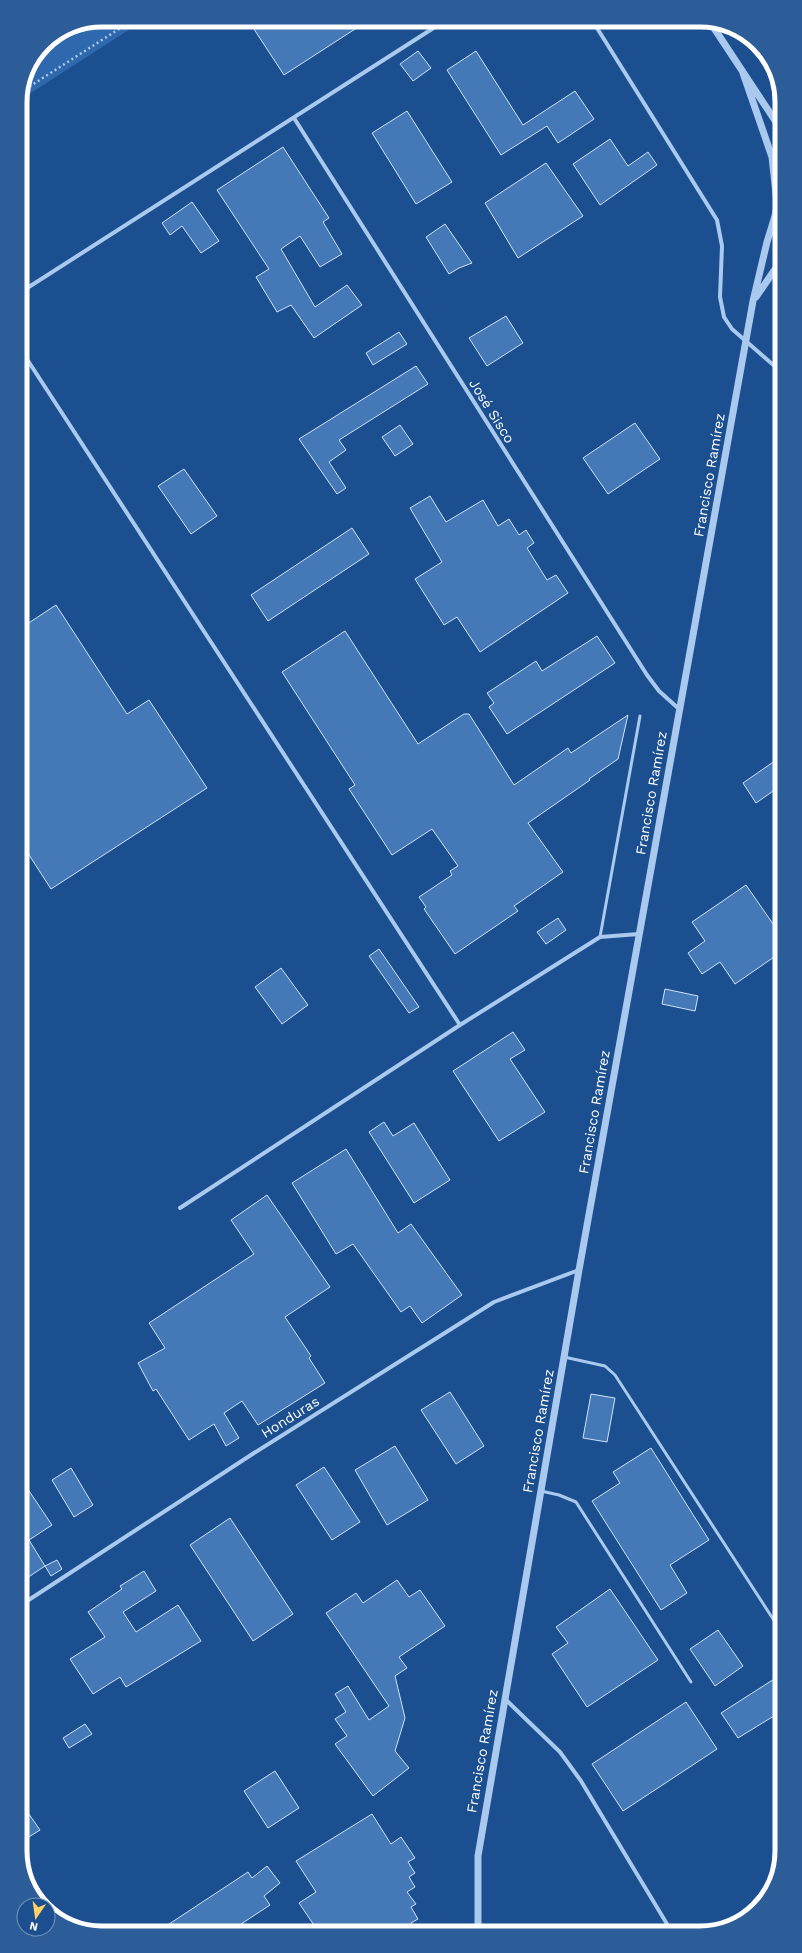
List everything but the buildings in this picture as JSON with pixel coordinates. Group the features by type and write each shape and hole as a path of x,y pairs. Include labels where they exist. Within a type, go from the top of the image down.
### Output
{"street":[{"path":"27,288 435,27"},
{"path":"596,27 717,220 722,246 720,297 724,317 732,329 775,366"},
{"path":"714,29 775,121"},
{"name":"Francisco Ramírez","path":"743,73 772,157 775,180"},
{"name":"José Sisco","path":"294,118 647,675 659,691 680,710"},
{"name":"Francisco Ramírez","path":"478,1926 478,1856 540,1491 639,934 747,342 753,301 767,242 775,216"},
{"name":"Francisco Ramírez","path":"753,301 775,269"},
{"path":"27,359 460,1025"},
{"path":"180,1208 460,1025 600,937 639,934"},
{"name":"Honduras","path":"27,1601 254,1453 494,1302 579,1270"},
{"path":"504,1699 560,1752 577,1775 668,1926"}],"lane":[{"path":"600,937 640,716"},
{"path":"564,1357 605,1366 614,1374 775,1622"},
{"path":"540,1491 559,1495 576,1502 691,1682"}],"path":[{"path":"29,87 122,27"}],"shaded area":[{"path":"133,27 27,95 35,69 42,56 56,42 64,37 87,28"}]}
